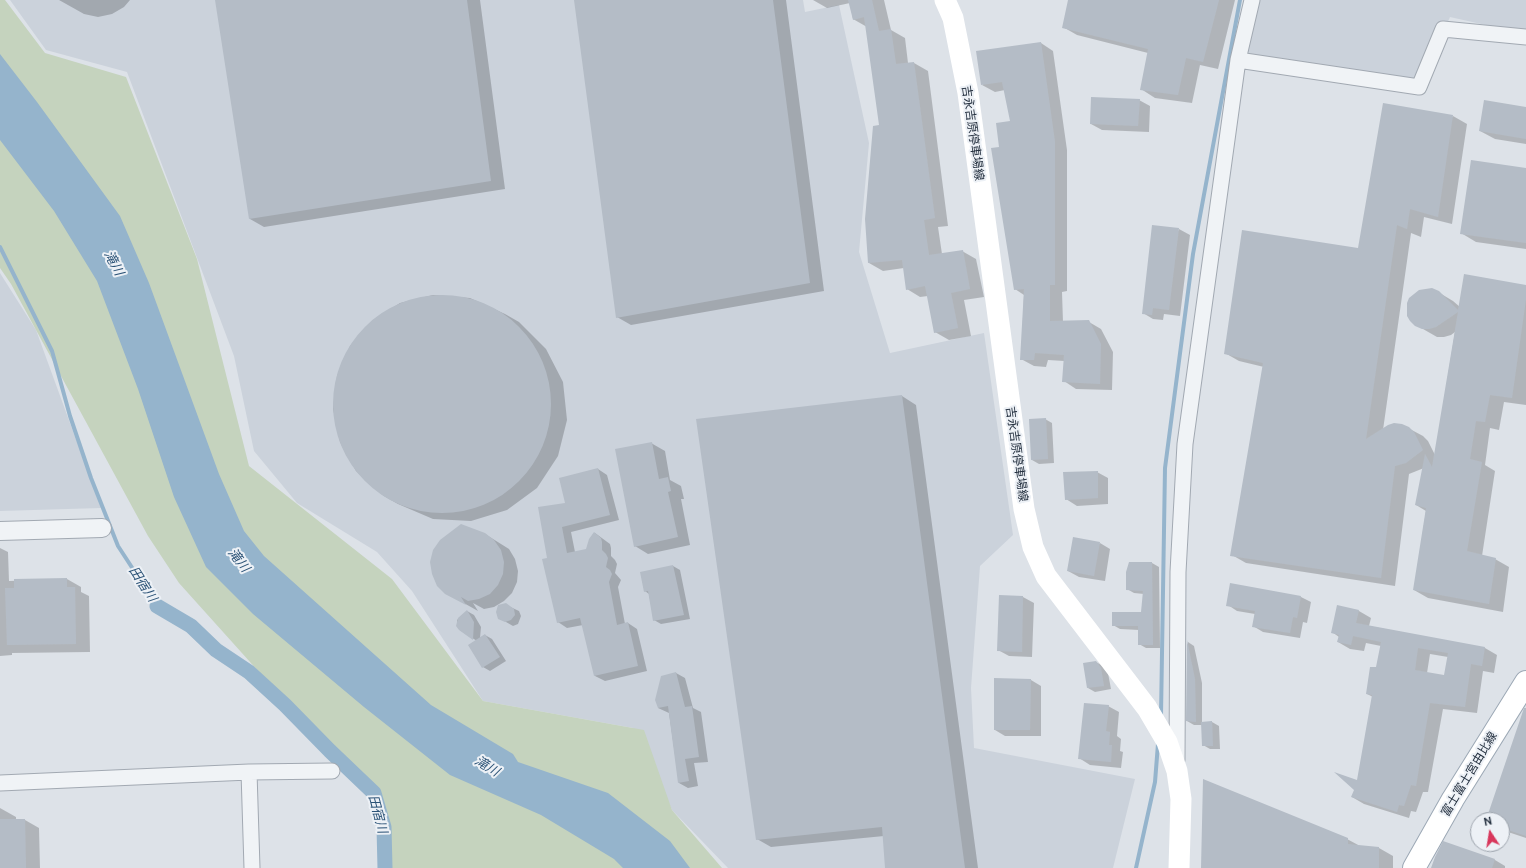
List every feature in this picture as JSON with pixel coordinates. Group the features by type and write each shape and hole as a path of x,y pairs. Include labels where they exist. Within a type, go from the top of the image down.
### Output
{"main road":[{"name":"吉永吉原停車場線","path":"945,0 953,18 968,93 1024,509 1033,547 1046,576 1147,708 1167,742 1177,771 1181,799 1179,868"},
{"name":"富士富士宮由比線","path":"1414,868 1453,799 1526,682"}],"street":[{"path":"1177,771 1178,572 1185,444 1238,60 1252,0"},
{"path":"1238,60 1419,87 1443,29 1526,37"},
{"path":"0,531 102,528"},
{"path":"0,783 249,772 332,771"},
{"path":"249,772 252,868"}],"shaded area":[{"path":"10,0 803,0 805,12 839,5 869,143 859,252 890,353 984,333 1013,535 980,566 971,688 974,748 1135,779 1113,868 728,868 672,810 633,728 483,701 412,591 377,552 297,503 254,451 234,356 127,72 46,50"},
{"path":"1260,0 1526,0 1526,34 1450,17 1419,87 1244,61"},
{"path":"0,273 36,330 101,508 0,511"}],"green space":[{"path":"0,0 5,0 45,53 126,77 197,259 249,466 392,579 483,701 644,730 672,810 722,868 389,868 379,811 330,751 179,583 148,536 11,284 0,268"}],"water":[{"name":"滝川","path":"0,54 120,216 149,283 219,474 244,531 264,556 431,705 513,754 518,762 608,793 670,841 690,868 623,868 614,859 541,815 450,775 364,707 253,614 206,567 174,497 138,389 97,281 54,211 0,140"}],"building":[{"path":"215,0 467,0 491,181 249,219"},
{"path":"574,0 773,0 810,283 616,318"},
{"path":"848,0 872,0 879,31 891,29 896,64 914,62 935,218 924,220 929,255 963,250 970,289 951,293 958,328 934,333 925,286 906,290 902,260 868,263 865,219 873,126 879,125 864,17 853,20"},
{"path":"1068,0 1219,0 1203,62 1186,58 1178,95 1140,90 1148,49 1062,28"},
{"path":"1041,42 1055,142 1055,285 1050,285 1050,321 1089,320 1101,344 1100,384 1062,382 1064,355 1035,353 1034,360 1020,360 1024,289 1014,290 991,148 999,147 996,123 1010,121 1002,82 981,85 976,51"},
{"path":"1091,97 1140,99 1138,126 1090,124"},
{"path":"1484,100 1526,107 1526,139 1479,131"},
{"path":"1383,103 1453,115 1438,217 1410,209 1407,229 1397,225 1366,439 1388,425 1394,423 1402,424 1409,427 1414,432 1423,450 1406,463 1395,466 1381,578 1230,556 1263,363 1224,354 1242,230 1358,248"},
{"path":"1471,160 1526,168 1526,243 1460,234"},
{"path":"1152,225 1179,228 1169,310 1153,308 1152,315 1142,314"},
{"path":"1464,274 1526,285 1526,299 1512,398 1490,395 1485,422 1476,421 1470,459 1482,462 1467,551 1496,558 1489,604 1413,590 1426,508 1415,505 1425,454 1432,467 1458,312 1436,327 1422,329 1415,326 1407,316 1407,303 1409,298 1419,290 1432,288 1439,291 1458,310"},
{"path":"431,295 453,295 474,299 494,308 511,319 527,335 538,352 547,372 551,393 551,415 547,436 543,446 533,465 511,489 494,500 474,509 453,513 431,513 410,509 390,500 373,489 357,473 346,456 337,436 333,415 333,393 337,372 346,352 357,335 373,319 390,308 410,299"},
{"path":"902,395 965,868 885,868 882,827 756,840 696,419"},
{"path":"1046,418 1048,459 1031,460 1029,419"},
{"path":"652,442 659,479 668,477 671,491 668,492 678,537 634,547 615,449"},
{"path":"598,468 610,515 562,527 567,553 586,549 589,539 594,532 601,538 602,550 608,558 606,567 612,574 609,582 617,625 628,622 638,666 594,676 580,618 557,623 542,559 547,558 538,507 565,503 559,478"},
{"path":"1098,471 1098,498 1065,500 1063,472"},
{"path":"461,524 485,533 494,540 501,550 504,562 503,574 498,585 490,594 479,599 468,601 461,597 466,605 445,594 437,586 432,574 430,562 433,550 440,540"},
{"path":"1073,537 1100,542 1094,576 1067,571"},
{"path":"1129,562 1152,562 1153,645 1138,645 1138,626 1112,626 1112,612 1141,612 1143,591 1126,590 1126,572"},
{"path":"673,565 684,615 653,621 648,591 644,592 640,572"},
{"path":"67,578 67,587 75,587 76,644 7,645 5,588 14,588 14,579"},
{"path":"1230,583 1301,596 1297,618 1293,617 1290,633 1252,627 1255,611 1226,606"},
{"path":"999,595 1023,596 1022,652 997,651"},
{"path":"506,603 514,609 515,615 511,620 505,622 498,619 496,612 498,605"},
{"path":"1337,605 1359,610 1356,623 1485,647 1482,666 1471,664 1465,707 1430,703 1416,786 1411,785 1404,806 1399,805 1397,812 1351,797 1354,790 1334,772 1357,780 1372,695 1366,694 1370,667 1376,667 1381,642 1353,636 1351,645 1337,642 1339,635 1331,633","holes":["1418,648 1448,653 1444,675 1415,670"]},
{"path":"467,610 474,622 473,640 456,626 458,618"},
{"path":"485,634 500,657 482,668 468,645"},
{"path":"1187,640 1195,679 1196,722 1186,721"},
{"path":"1096,661 1101,668 1104,686 1087,688 1083,663"},
{"path":"676,672 685,707 692,706 699,757 685,759 689,781 678,783 668,706 658,708 655,700 661,676"},
{"path":"994,678 1031,679 1030,730 994,730"},
{"path":"1084,703 1109,705 1106,731 1110,732 1109,745 1112,745 1111,762 1078,759"},
{"path":"1524,708 1526,708 1526,836 1510,831 1510,812 1489,812"},
{"path":"1212,721 1213,746 1202,746 1201,722"},
{"path":"1203,779 1348,838 1348,844 1379,847 1379,868 1201,868"},
{"path":"0,819 25,819 26,868 0,868"},
{"path":"1443,841 1470,850 1470,852 1475,852 1495,859 1492,868 1431,868"}],"waterway":[{"path":"1161,715 1165,468 1193,254 1240,0"},
{"name":"田宿川","path":"0,247 52,351 70,416 91,478 118,546 157,606"},
{"name":"田宿川","path":"157,606 191,626 216,650 249,672 285,705 374,793 384,827 385,868"},
{"path":"1136,868 1155,782 1158,744"}]}
